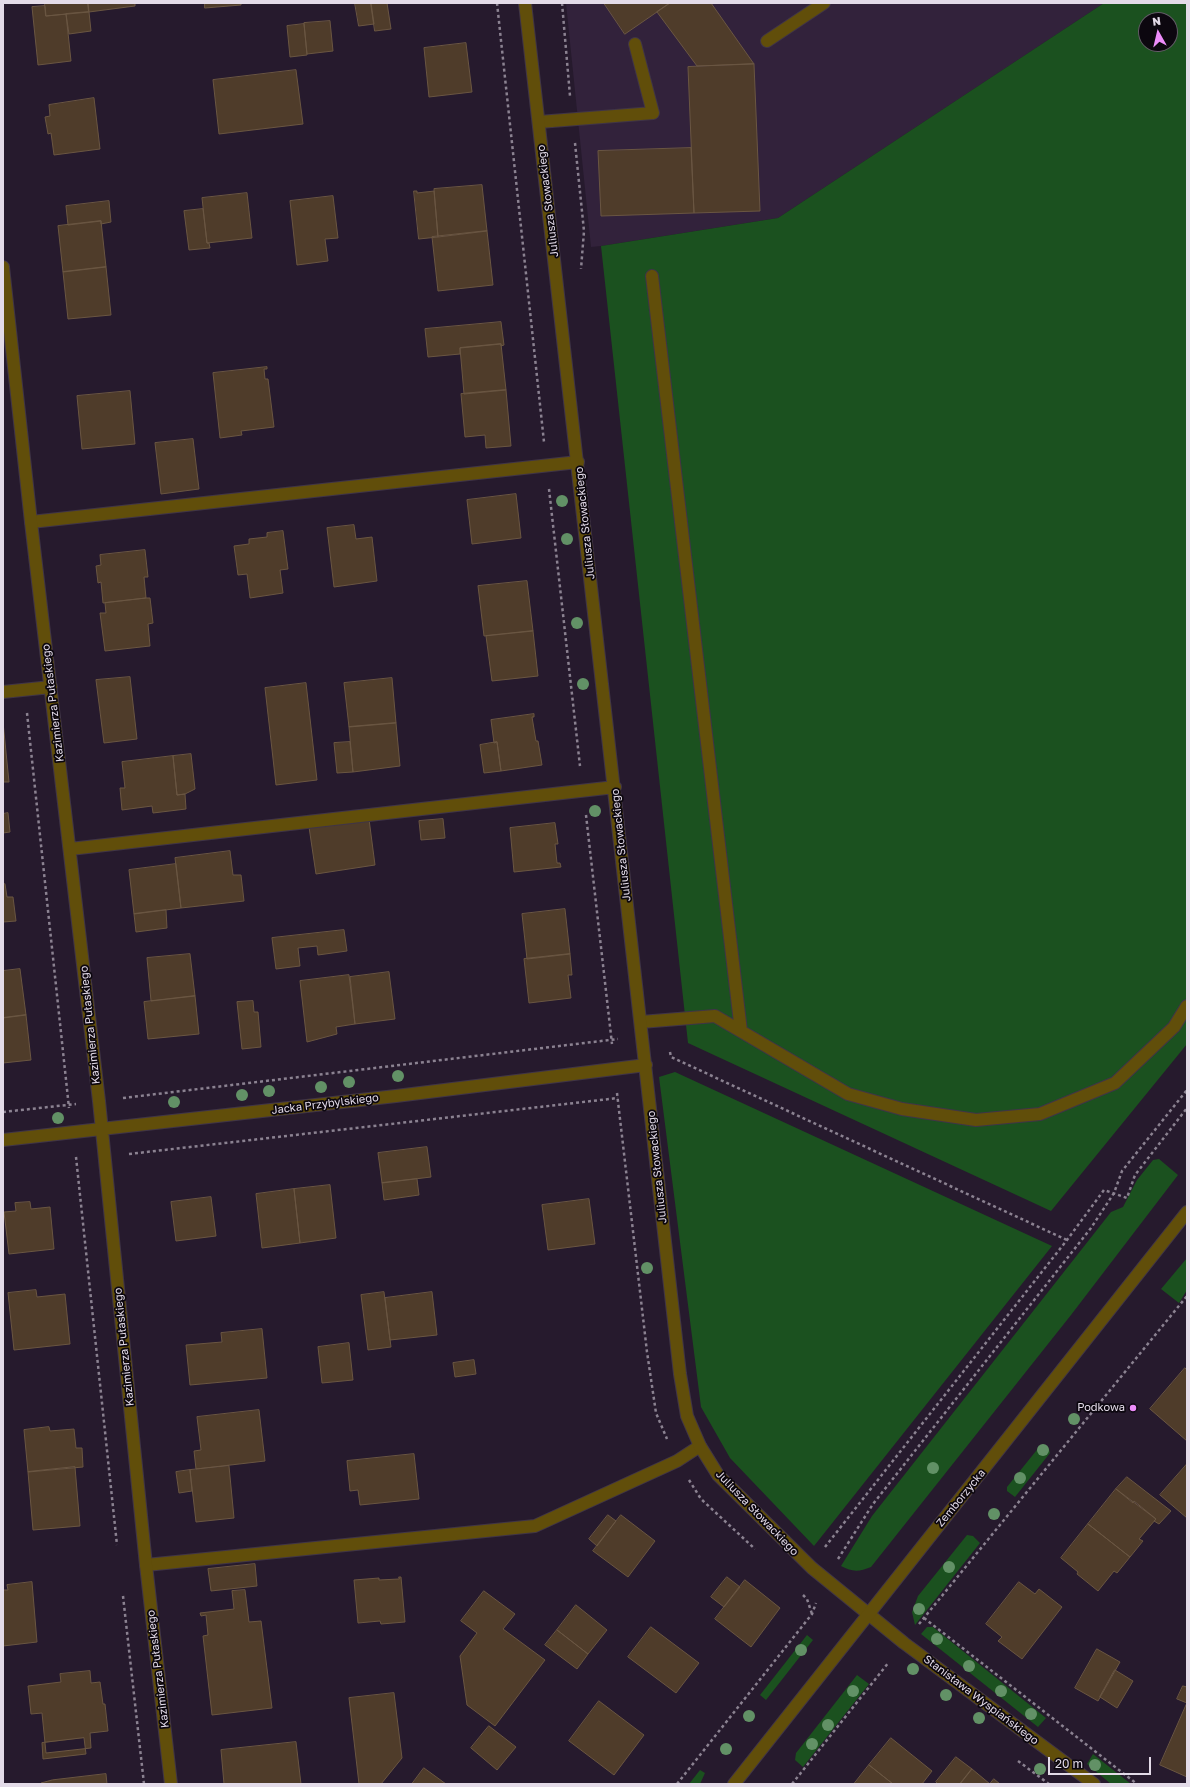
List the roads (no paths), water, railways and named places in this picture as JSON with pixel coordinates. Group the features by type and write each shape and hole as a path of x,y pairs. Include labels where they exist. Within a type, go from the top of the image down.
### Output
{"street":[{"name":"Juliusza Słowackiego","path":"525,3 615,787 680,1374 687,1416 700,1446 718,1474 825,1580 868,1614"},
{"path":"767,41 824,3"},
{"path":"539,122 653,113 635,44"},
{"name":"Kazimierza Pułaskiego","path":"3,267 31,522 102,1130 146,1565 171,1784"},
{"path":"652,276 741,1031"},
{"path":"31,522 578,462"},
{"path":"3,692 51,687"},
{"path":"70,849 615,787"},
{"path":"641,1022 715,1016 848,1094 902,1109 976,1120 1040,1114 1115,1083 1174,1027 1187,1006"},
{"name":"Jacka Przybylskiego","path":"3,1140 102,1130 646,1065"},
{"name":"Zemborzycka","path":"734,1784 1187,1212"},
{"path":"146,1565 535,1526 677,1461 700,1446"},
{"name":"Stanisława Wyspiańskiego","path":"868,1614 904,1643 1094,1784"}],"place":[{"name":"Podkowa","path":"1133,1408"}]}
